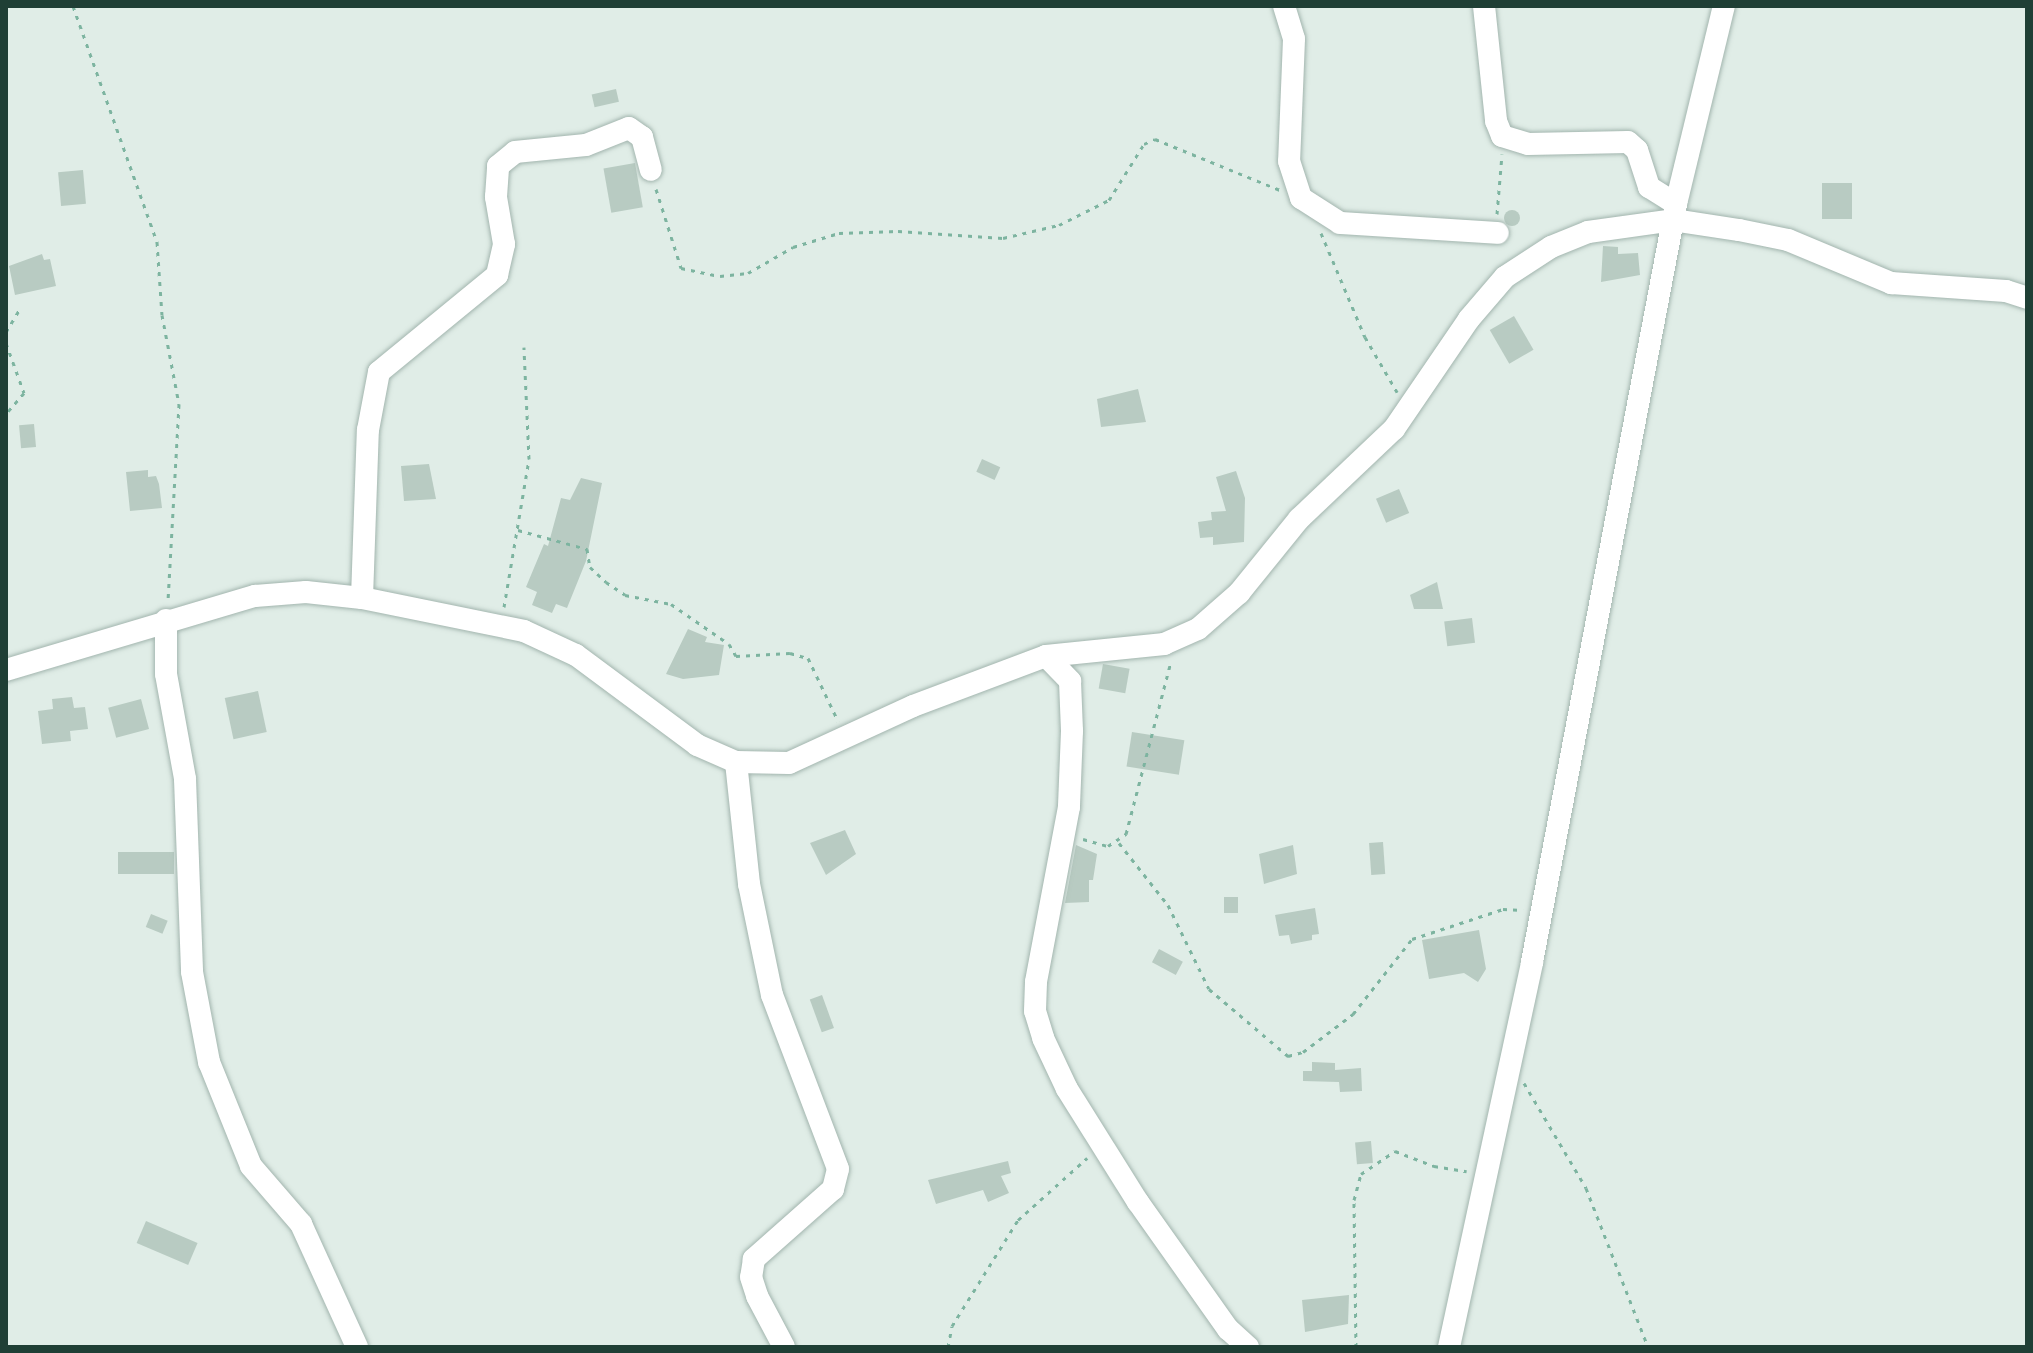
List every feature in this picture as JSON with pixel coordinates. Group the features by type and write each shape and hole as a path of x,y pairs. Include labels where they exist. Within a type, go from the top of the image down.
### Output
{"street":[{"path":"1284,6 1294,39 1289,161 1308,204 1340,223 1498,233"},
{"path":"1484,6 1496,121 1509,140 1628,142 1637,150 1649,187 1675,212"},
{"path":"1449,1347 1483,1172 1541,913 1675,212 1724,6"},
{"path":"362,598 367,444 379,372 497,275 504,244 496,197 498,166 515,152 586,145 629,128 642,137 651,170"},
{"path":"6,670 166,620 271,594 362,598 500,622 576,655 662,722 736,762 789,763 913,706 1046,656 1181,639 1239,593 1299,519 1370,454 1505,277 1551,247 1588,232 1675,212 1788,240 1891,283 2006,291 2027,298"},
{"path":"166,620 166,674 185,779 192,972 209,1062 251,1166 301,1224 357,1347"},
{"path":"1046,656 1065,671 1072,691 1065,833 1049,898 1035,1011 1067,1089 1098,1141 1185,1272 1248,1347"},
{"path":"736,762 749,884 772,995 838,1169 833,1189 754,1259 751,1277 757,1296 784,1347"}],"path":[{"path":"73,6 157,242 162,315 179,404 166,620"},
{"path":"651,170 681,268 720,276 748,273 793,247 839,233 898,231 1003,238 1059,225 1109,200 1144,144 1155,139 1222,171 1308,204 1365,337 1408,408"},
{"path":"1498,233 1497,180 1509,140"},
{"path":"6,332 21,307"},
{"path":"6,343 24,393 6,414"},
{"path":"500,622 518,530 531,427 524,347"},
{"path":"518,530 587,549 590,567 606,582 636,599 671,604 729,644 736,656 790,653 808,658 845,739"},
{"path":"1119,843 1133,816 1162,688 1181,639"},
{"path":"1065,833 1097,844 1119,843"},
{"path":"1119,843 1168,905 1209,989 1288,1056 1303,1052 1353,1014 1412,939 1512,908 1541,913"},
{"path":"1508,1058 1586,1188 1648,1347"},
{"path":"948,1347 952,1326 1018,1220 1074,1173 1098,1141"},
{"path":"1356,1347 1354,1200 1361,1174 1395,1151 1434,1166 1483,1172"}],"building":[{"path":"616,89 619,102 595,107 592,95"},
{"path":"635,163 643,207 611,213 603,169"},
{"path":"83,170 86,204 61,206 58,172"},
{"path":"1822,183 1852,183 1852,219 1822,219"},
{"path":"1509,210 1515,210 1520,218 1518,224 1509,226 1504,221 1504,215"},
{"path":"1603,246 1618,247 1618,254 1638,253 1640,275 1601,282"},
{"path":"42,254 44,260 50,259 56,286 15,295 9,266"},
{"path":"1514,316 1534,350 1509,364 1490,330"},
{"path":"1138,389 1146,422 1101,427 1097,399"},
{"path":"34,424 36,447 21,448 19,425"},
{"path":"982,459 1000,467 995,480 976,472"},
{"path":"429,464 436,499 404,501 401,466"},
{"path":"148,470 148,477 156,476 159,484 162,508 130,511 126,472"},
{"path":"1236,471 1245,498 1244,542 1213,545 1213,537 1200,538 1198,522 1212,520 1211,512 1226,511 1216,477"},
{"path":"581,478 602,483 586,561 567,608 556,604 552,613 532,605 537,592 526,587 544,544 548,546 561,498 570,500"},
{"path":"1399,489 1409,513 1386,523 1376,499"},
{"path":"1437,582 1443,609 1414,609 1410,595"},
{"path":"1472,618 1475,643 1447,646 1444,621"},
{"path":"688,629 707,637 705,642 724,645 719,675 683,679 666,674"},
{"path":"1103,664 1130,669 1125,693 1099,689"},
{"path":"258,691 267,732 233,739 225,698"},
{"path":"72,697 74,708 85,707 88,729 70,731 71,741 42,744 38,711 53,709 52,699"},
{"path":"141,699 149,729 116,738 108,708"},
{"path":"1132,732 1184,740 1179,775 1127,767"},
{"path":"845,830 856,854 826,875 810,843"},
{"path":"1383,842 1385,874 1371,875 1369,843"},
{"path":"1076,845 1097,854 1093,880 1089,880 1089,902 1065,903"},
{"path":"1293,845 1297,874 1264,884 1259,854"},
{"path":"118,852 174,852 174,874 118,874"},
{"path":"1224,897 1238,897 1238,913 1224,913"},
{"path":"1315,908 1319,934 1312,935 1312,940 1291,944 1289,935 1279,936 1275,915"},
{"path":"151,914 168,921 162,934 146,927"},
{"path":"1479,930 1486,969 1478,982 1464,973 1429,979 1422,940"},
{"path":"1159,949 1183,962 1176,975 1152,962"},
{"path":"822,995 834,1028 822,1032 810,999"},
{"path":"1312,1062 1335,1063 1335,1070 1361,1068 1362,1091 1340,1092 1339,1082 1303,1081 1303,1071 1312,1071"},
{"path":"1371,1141 1373,1163 1357,1164 1355,1142"},
{"path":"1008,1161 1011,1173 1001,1176 1009,1193 988,1202 983,1190 936,1204 928,1180"},
{"path":"146,1221 198,1243 188,1265 137,1243"},
{"path":"1349,1295 1348,1324 1305,1332 1302,1300"}]}
